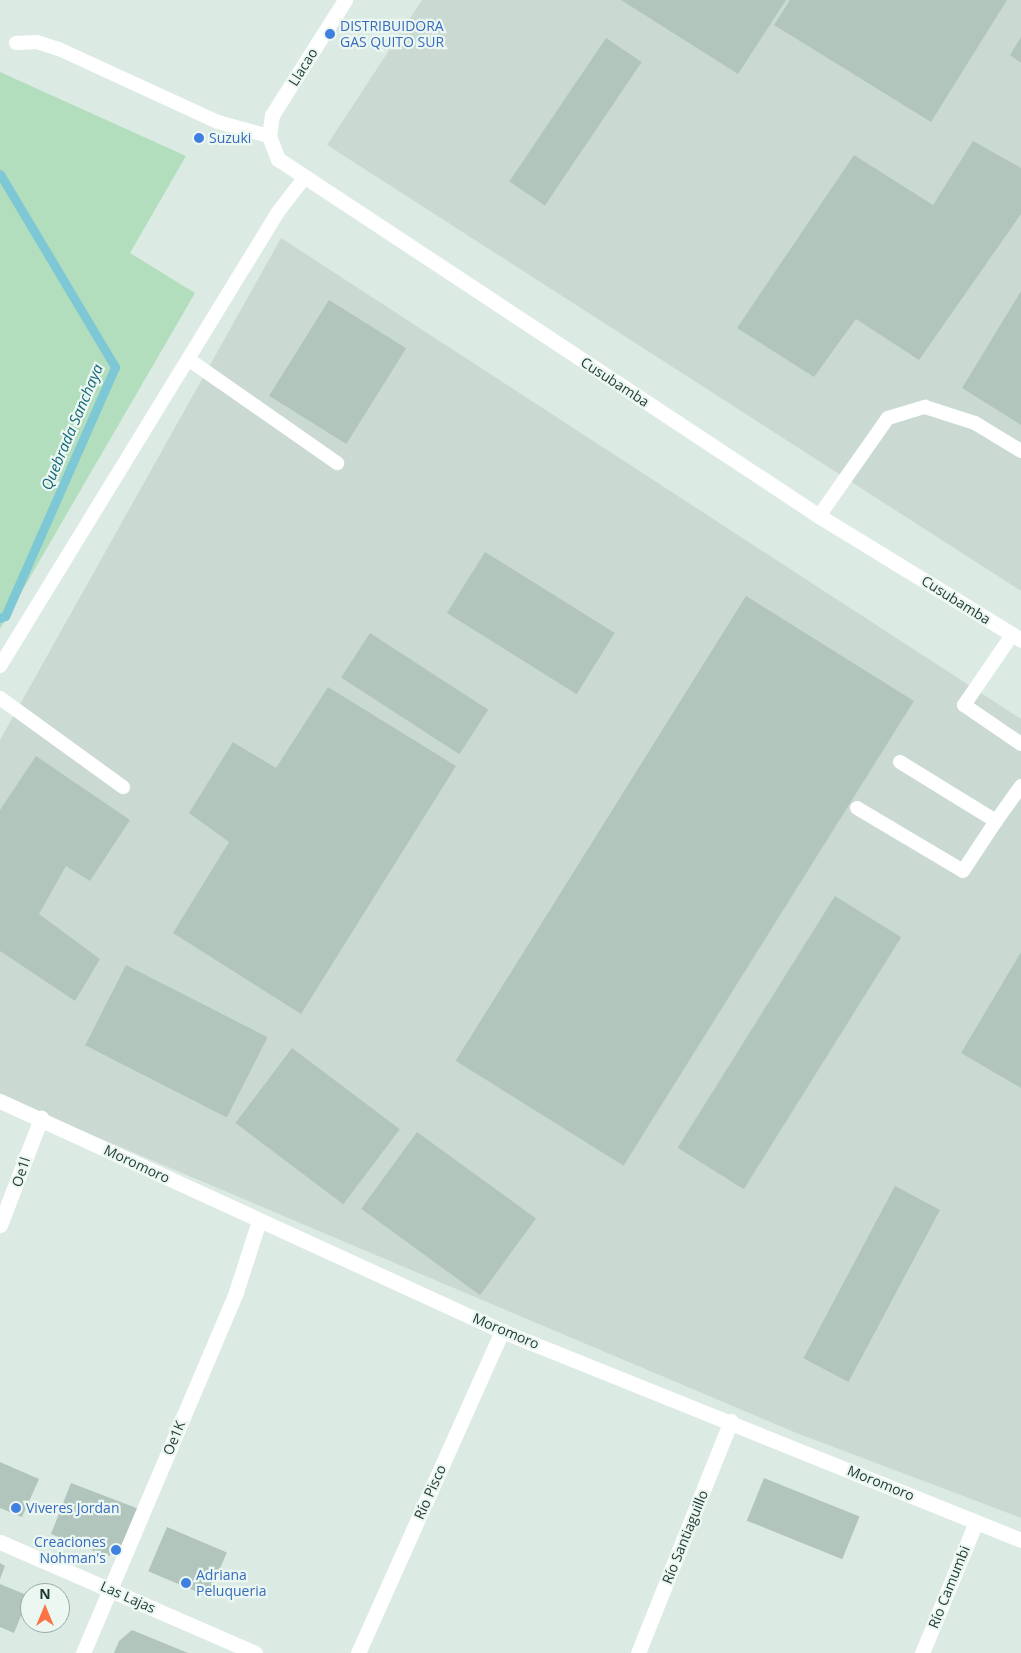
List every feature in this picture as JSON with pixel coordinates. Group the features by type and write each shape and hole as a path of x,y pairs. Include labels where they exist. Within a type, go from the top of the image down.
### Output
{"street":[{"name":"Llacao","path":"269,136 272,115 345,0"},
{"name":"Cusubamba","path":"269,136 278,159 819,516 1017,637"},
{"name":"Moromoro","path":"0,1101 41,1118 259,1221 502,1331 731,1421 1021,1540"},
{"name":"Oe1l","path":"0,1225 41,1118"},
{"name":"Oe1K","path":"82,1653 111,1590 236,1292 259,1221"},
{"name":"Río Pisco","path":"358,1653 502,1331"},
{"name":"Río Santiaguillo","path":"638,1653 731,1421"},
{"name":"Río Camumbi","path":"922,1653 976,1522"},
{"name":"Las Lajas","path":"0,1542 255,1653"}],"lane":[{"path":"16,42 37,42 60,49 218,122 269,136"},
{"path":"0,666 278,212 305,177"},
{"path":"188,359 337,463"},
{"path":"819,516 888,418 925,407 975,423 1021,451"},
{"path":"1017,637 964,705 1021,744"},
{"path":"0,698 123,787"},
{"path":"900,762 996,820"},
{"path":"858,808 963,871 1021,786"}],"shaded area":[{"path":"422,0 1021,0 1021,591 327,145"},
{"path":"281,238 1021,719 1021,1518 794,1432 0,1096 0,740"}],"green space":[{"path":"0,72 186,156 130,253 195,293 0,629"}],"building":[{"path":"621,0 786,0 738,74"},
{"path":"790,0 1007,0 931,122 774,25"},
{"path":"1021,37 1021,63 1010,55"},
{"path":"606,38 642,62 545,205 509,181"},
{"path":"973,141 1021,168 1021,214 919,360 856,319 814,377 737,328 854,155 933,205"},
{"path":"1021,291 1021,425 962,388"},
{"path":"329,300 406,348 346,444 269,396"},
{"path":"485,552 615,633 577,694 447,613"},
{"path":"746,596 914,701 624,1166 456,1061"},
{"path":"370,633 488,710 459,754 341,677"},
{"path":"328,687 456,766 301,1014 173,933 229,842 189,813 233,742 276,768"},
{"path":"36,756 130,820 90,881 66,866 39,914 100,959 75,1001 0,951 0,810"},
{"path":"835,896 901,937 744,1189 678,1148"},
{"path":"1021,952 1021,1088 961,1053"},
{"path":"126,965 268,1037 227,1117 85,1045"},
{"path":"292,1048 400,1129 343,1204 235,1123"},
{"path":"417,1132 536,1218 480,1295 361,1209"},
{"path":"895,1186 940,1210 848,1382 803,1358"},
{"path":"0,1462 39,1479 22,1517 0,1508"},
{"path":"764,1478 859,1517 842,1559 747,1521"},
{"path":"71,1483 139,1509 122,1552 107,1556 51,1534"},
{"path":"167,1527 227,1552 208,1597 148,1571"},
{"path":"0,1563 5,1566 0,1579"},
{"path":"0,1584 20,1592 20,1618 14,1633 0,1627"},
{"path":"132,1630 188,1653 114,1653 119,1641"}],"waterway":[{"name":"Quebrada Sanchaya","path":"0,174 115,367 5,616 0,618"}],"place":[{"name":"DISTRIBUIDORA GAS QUITO SUR","path":"330,34"},
{"name":"Suzuki","path":"199,138"},
{"name":"Viveres Jordan","path":"16,1508"},
{"name":"Creaciones Nohman's","path":"116,1550"},
{"name":"Adriana Peluqueria","path":"186,1583"}]}
